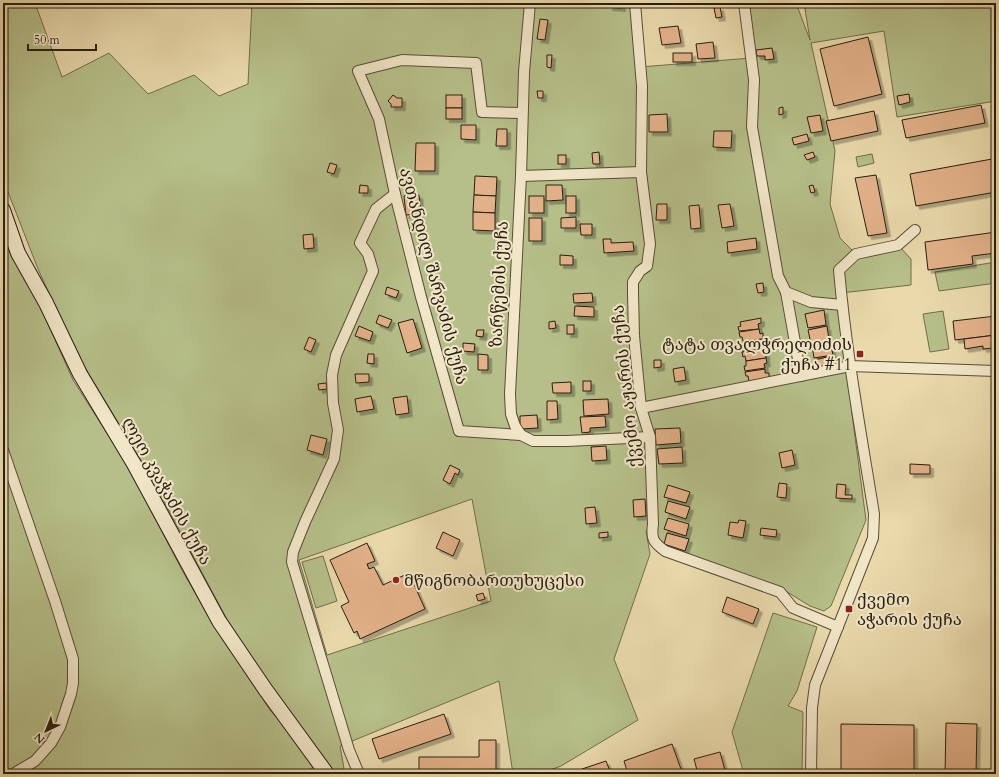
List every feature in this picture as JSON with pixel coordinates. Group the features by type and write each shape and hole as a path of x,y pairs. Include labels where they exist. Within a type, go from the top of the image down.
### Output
{"main road":[{"name":"ლეო კვაჭაძის ქუჩა","path":"3,210 18,253 46,304 80,374 134,464 219,621 264,689 326,774"}],"street":[{"name":"ზარწემის ქუჩა","path":"521,435 515,426 511,414 510,394 521,176 524,72 530,3"},
{"name":"ქვემო აჟარის ქუჩა","path":"636,3 642,86 641,172 650,244 647,266 640,271 633,282 634,336 641,408 650,437 653,524 651,535 656,544 665,551 780,592 793,608 838,627"},
{"path":"744,3 754,80 752,127 778,276 786,292 801,376"},
{"name":"ავთანდილ შარვაძის ქუჩა","path":"521,435 459,431 421,297 395,194 379,119 358,71 402,60 476,63 482,112 522,113"},
{"path":"521,176 641,172"},
{"path":"359,774 349,750 292,562 293,552 305,522 334,459 338,430 333,403 332,375 336,355 373,271 368,254 360,243 376,209 395,194"},
{"path":"811,774 812,708 815,685 873,538 874,514 850,366 839,270 856,254 898,245 915,230"},
{"path":"786,292 811,302 842,305"},
{"path":"641,408 850,366 996,371"},
{"path":"521,435 533,441 650,437"},
{"path":"3,450 56,601 73,659 73,683 71,694 60,727 51,743 35,761 13,774"}],"green space":[{"path":"3,3 35,3 62,77 109,53 148,94 194,75 219,96 248,84 252,3 635,3 640,67 751,58 744,3 796,3 810,40 804,3 996,3 996,101 897,117 884,31 811,43 835,151 830,204 840,238 856,254 898,245 911,259 911,285 841,293 852,414 866,520 831,606 824,611 810,606 779,587 665,549 659,543 652,525 646,531 650,554 614,659 638,720 561,766 539,774 513,774 499,681 340,746 345,774 335,774 272,691 231,627 152,479 77,354 38,269 3,179","holes":["472,499 491,601 327,655 299,560"]},
{"path":"872,154 874,163 858,167 856,157"},
{"path":"3,214 40,306 73,380 126,463 183,572 213,624 270,710 290,733 313,766 309,774 3,774"},
{"path":"996,262 996,283 939,291 935,272"},
{"path":"943,311 949,349 930,352 923,314"},
{"path":"323,556 337,601 316,608 302,562"},
{"path":"773,613 817,627 797,691 788,706 803,712 802,774 744,774 732,732"}],"building":[{"path":"609,3 622,3 622,8 609,7"},
{"path":"720,7 722,17 716,18 714,8"},
{"path":"540,19 548,20 545,40 537,39"},
{"path":"678,26 681,43 662,45 659,28"},
{"path":"868,37 882,94 834,106 820,49"},
{"path":"713,42 715,58 698,59 696,44"},
{"path":"772,48 774,59 765,60 765,56 757,56 756,50"},
{"path":"673,53 692,53 692,62 673,62"},
{"path":"547,55 552,55 551,68 547,67"},
{"path":"537,91 543,91 543,98 538,98"},
{"path":"909,94 910,102 899,105 897,96"},
{"path":"393,95 397,98 402,98 402,107 391,107 391,104 388,101"},
{"path":"446,95 462,95 462,108 446,108"},
{"path":"981,105 985,123 906,138 902,120"},
{"path":"783,107 783,114 779,115 779,108"},
{"path":"446,108 462,108 462,119 446,119"},
{"path":"874,111 878,131 831,141 826,121"},
{"path":"667,114 668,132 649,132 649,115"},
{"path":"820,115 823,131 811,133 807,117"},
{"path":"461,125 476,125 476,140 461,139"},
{"path":"497,129 507,129 507,146 496,146"},
{"path":"714,131 732,131 731,148 713,147"},
{"path":"807,134 809,141 794,145 792,138"},
{"path":"416,143 435,143 435,171 415,171"},
{"path":"599,152 600,164 593,164 592,153"},
{"path":"813,152 815,157 807,160 804,155"},
{"path":"558,155 566,155 566,164 558,164"},
{"path":"992,159 996,179 996,192 916,206 910,174"},
{"path":"330,163 337,165 334,174 327,172"},
{"path":"876,175 887,233 868,236 855,178"},
{"path":"475,176 497,177 496,196 474,195"},
{"path":"360,185 368,186 368,193 359,193"},
{"path":"546,185 562,185 563,200 546,201"},
{"path":"813,185 815,192 811,193 809,186"},
{"path":"419,195 421,213 406,215 404,196"},
{"path":"474,195 496,196 495,213 473,212"},
{"path":"529,196 544,196 544,213 529,213"},
{"path":"566,196 576,196 576,213 566,213"},
{"path":"657,204 667,204 667,220 656,220"},
{"path":"730,204 734,226 722,228 718,205"},
{"path":"699,205 701,228 691,229 689,206"},
{"path":"473,212 495,213 495,231 473,230"},
{"path":"576,217 576,228 561,228 561,218"},
{"path":"529,218 542,218 542,241 529,241"},
{"path":"580,224 592,224 592,235 581,235"},
{"path":"996,232 996,253 972,256 973,264 928,270 925,242"},
{"path":"313,234 314,248 304,249 303,235"},
{"path":"756,238 757,249 728,253 727,242"},
{"path":"603,239 611,239 611,243 633,242 634,251 604,253"},
{"path":"560,255 573,256 573,265 560,265"},
{"path":"763,283 764,292 758,293 756,284"},
{"path":"387,287 399,291 396,298 385,294"},
{"path":"592,293 593,302 574,303 573,294"},
{"path":"575,306 594,307 594,317 574,316"},
{"path":"824,310 826,325 808,328 805,314"},
{"path":"379,315 392,320 388,328 376,323"},
{"path":"996,316 996,335 955,340 953,321"},
{"path":"761,318 761,323 758,324 759,329 739,331 738,327 741,326 740,322"},
{"path":"413,319 422,348 407,353 398,323"},
{"path":"555,321 556,328 549,329 549,322"},
{"path":"567,325 574,325 574,334 567,334"},
{"path":"359,326 373,332 370,341 355,336"},
{"path":"827,326 829,340 811,344 808,330"},
{"path":"759,329 760,334 763,333 763,339 743,341 742,337 740,337 739,332"},
{"path":"477,330 484,330 483,337 476,336"},
{"path":"996,335 996,350 993,350 993,348 983,349 983,346 965,349 964,339"},
{"path":"309,337 316,340 311,352 304,349"},
{"path":"763,339 764,344 761,344 762,348 742,351 741,347 744,346 743,341"},
{"path":"830,341 833,355 814,358 812,345"},
{"path":"463,343 475,344 474,352 463,351"},
{"path":"762,349 762,353 766,353 766,358 746,361 745,356 743,357 742,352"},
{"path":"368,354 374,354 374,364 367,363"},
{"path":"478,354 488,355 488,370 478,370"},
{"path":"832,356 834,367 816,370 814,360"},
{"path":"766,358 767,363 764,364 765,368 745,371 744,366 746,366 746,361"},
{"path":"654,360 661,360 661,367 654,368"},
{"path":"684,367 686,380 675,382 673,369"},
{"path":"765,369 765,373 769,373 769,378 749,381 748,376 746,376 745,372"},
{"path":"355,374 369,374 369,382 356,383"},
{"path":"583,381 591,381 591,391 583,391"},
{"path":"571,382 571,393 553,393 552,383"},
{"path":"326,383 327,389 319,390 318,384"},
{"path":"371,396 374,409 357,412 355,399"},
{"path":"407,396 409,413 396,415 393,398"},
{"path":"608,399 609,414 584,416 583,400"},
{"path":"547,401 557,401 558,419 547,420"},
{"path":"537,415 538,428 520,429 520,416"},
{"path":"605,416 606,427 590,428 590,432 582,433 580,417"},
{"path":"680,428 681,443 656,445 655,429"},
{"path":"311,435 327,439 323,455 307,450"},
{"path":"606,446 607,460 592,461 591,447"},
{"path":"682,447 683,463 659,464 657,449"},
{"path":"792,450 795,465 782,468 779,453"},
{"path":"910,464 930,465 930,474 910,474"},
{"path":"450,465 460,470 458,475 455,473 450,484 443,480"},
{"path":"779,483 787,484 786,498 777,497"},
{"path":"837,484 846,485 845,495 852,495 852,499 836,498"},
{"path":"668,485 690,492 686,503 664,497"},
{"path":"645,499 646,516 634,517 633,500"},
{"path":"668,501 690,507 686,519 665,512"},
{"path":"595,507 597,523 586,524 585,508"},
{"path":"668,518 689,524 686,536 664,529"},
{"path":"739,520 746,521 743,538 728,535 730,522 738,523"},
{"path":"761,528 777,530 776,537 760,535"},
{"path":"443,532 460,540 453,556 436,548"},
{"path":"608,532 608,537 599,538 599,533"},
{"path":"667,533 689,539 685,551 664,544"},
{"path":"367,543 375,561 367,564 369,569 374,567 383,585 409,573 425,609 360,639 357,631 354,633 341,606 349,602 330,560"},
{"path":"483,593 485,599 478,601 476,595"},
{"path":"727,597 759,609 753,624 722,612"},
{"path":"444,714 451,734 379,759 372,739"},
{"path":"946,723 977,724 976,774 945,774"},
{"path":"841,724 914,725 914,774 841,774"},
{"path":"479,740 496,740 496,770 479,770 479,774 419,774 419,757 479,757"},
{"path":"672,744 682,772 676,774 628,774 624,761"},
{"path":"720,752 726,774 698,774 694,759"},
{"path":"606,761 611,774 584,774 582,769"}],"place":[{"name":"ტატა თვალჭრელიძის ქუჩა #11","path":"860,354"},
{"name":"მწიგნობართუხუცესი","path":"396,580"},
{"name":"ქვემო აჭარის ქუჩა","path":"849,609"}]}
